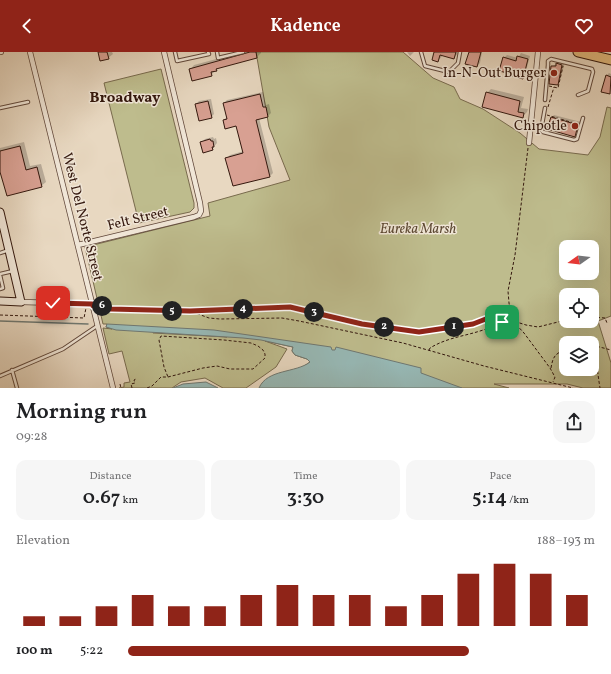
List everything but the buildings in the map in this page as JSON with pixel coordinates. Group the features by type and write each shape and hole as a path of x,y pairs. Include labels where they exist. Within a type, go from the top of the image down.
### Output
{"highway":[{"path":"578,52 611,60"}],"street":[{"name":"West Del Norte Street","path":"30,52 113,388"},
{"name":"Felt Street","path":"78,245 194,217 199,215 201,211 164,52"},
{"path":"529,143 538,52"},
{"path":"0,212 21,302"},
{"path":"0,301 93,305"}],"lane":[{"path":"175,52 177,61 208,54 208,52"},
{"path":"217,52 218,58 243,52"},
{"path":"421,52 425,66 449,72 458,63 460,52"},
{"path":"545,100 548,61 551,59 592,69 593,72 588,91 578,95"},
{"path":"0,108 28,102"},
{"path":"546,108 540,128 543,132 574,140 578,139 583,118"},
{"path":"0,253 9,250"},
{"path":"0,289 3,288 0,275 14,270"},
{"path":"0,376 63,349 98,326"},
{"path":"12,370 17,388"}],"path":[{"path":"545,86 558,88 563,65"},
{"path":"546,108 554,87"},
{"path":"544,114 578,124"},
{"path":"529,143 515,255 508,291 509,303 512,320 524,333 550,368 555,377 553,383"},
{"path":"0,315 84,318 86,308 93,305 116,309 190,311 290,307 362,324 419,332 473,324 496,315 538,327 559,322"},
{"path":"190,311 209,318 220,319 282,318 403,343 484,366 573,388"},
{"path":"599,318 605,318 607,323"},
{"path":"429,351 430,348 443,341 481,331 502,322 512,320"},
{"path":"147,388 152,386 161,377 168,377 203,368 216,366 230,369 254,369 265,358 265,354 258,346 251,343 161,336 159,340 164,367 168,377"},
{"path":"599,347 611,350"},
{"path":"550,368 553,358 559,353"},
{"path":"598,376 600,388"},
{"path":"132,388 131,384 135,383 134,380 136,379"},
{"path":"120,384 121,388"}],"green space":[{"name":"Eureka Marsh","path":"256,52 403,52 433,78 454,87 460,99 483,109 520,133 539,149 588,155 600,137 607,107 611,108 611,316 599,321 599,288 559,288 559,328 599,328 599,324 611,363 611,388 583,388 567,384 494,384 509,388 273,388 310,362 307,359 295,355 292,351 293,347 265,341 287,349 276,367 246,388 223,388 205,378 181,382 172,388 119,388 124,387 124,383 130,382 122,351 109,354 103,328 112,329 106,327 107,324 103,324 85,247 210,216 208,203 290,180 269,127","holes":["153,333 220,336 227,337"]},
{"path":"161,69 194,208 190,212 139,223 104,83"}],"water":[{"path":"107,324 214,330 331,347 332,350 335,350 336,347 421,368 421,373 462,388 259,388 268,377 297,368 310,362 307,359 295,355 292,351 293,347 261,340 116,330 106,327"},
{"path":"206,382 218,388 173,388 183,384"}],"waterway":[{"path":"0,321 88,324"}],"place":[{"name":"In-N-Out Burger","path":"554,73"},
{"name":"Chipotle","path":"575,126"}],"district":[{"name":"Broadway","path":"125,98"}],"route":[{"path":"53,303 92,304 93,306 111,309 128,310 190,311 290,307 362,324 419,332 473,324 496,315 512,320 502,322"}]}
